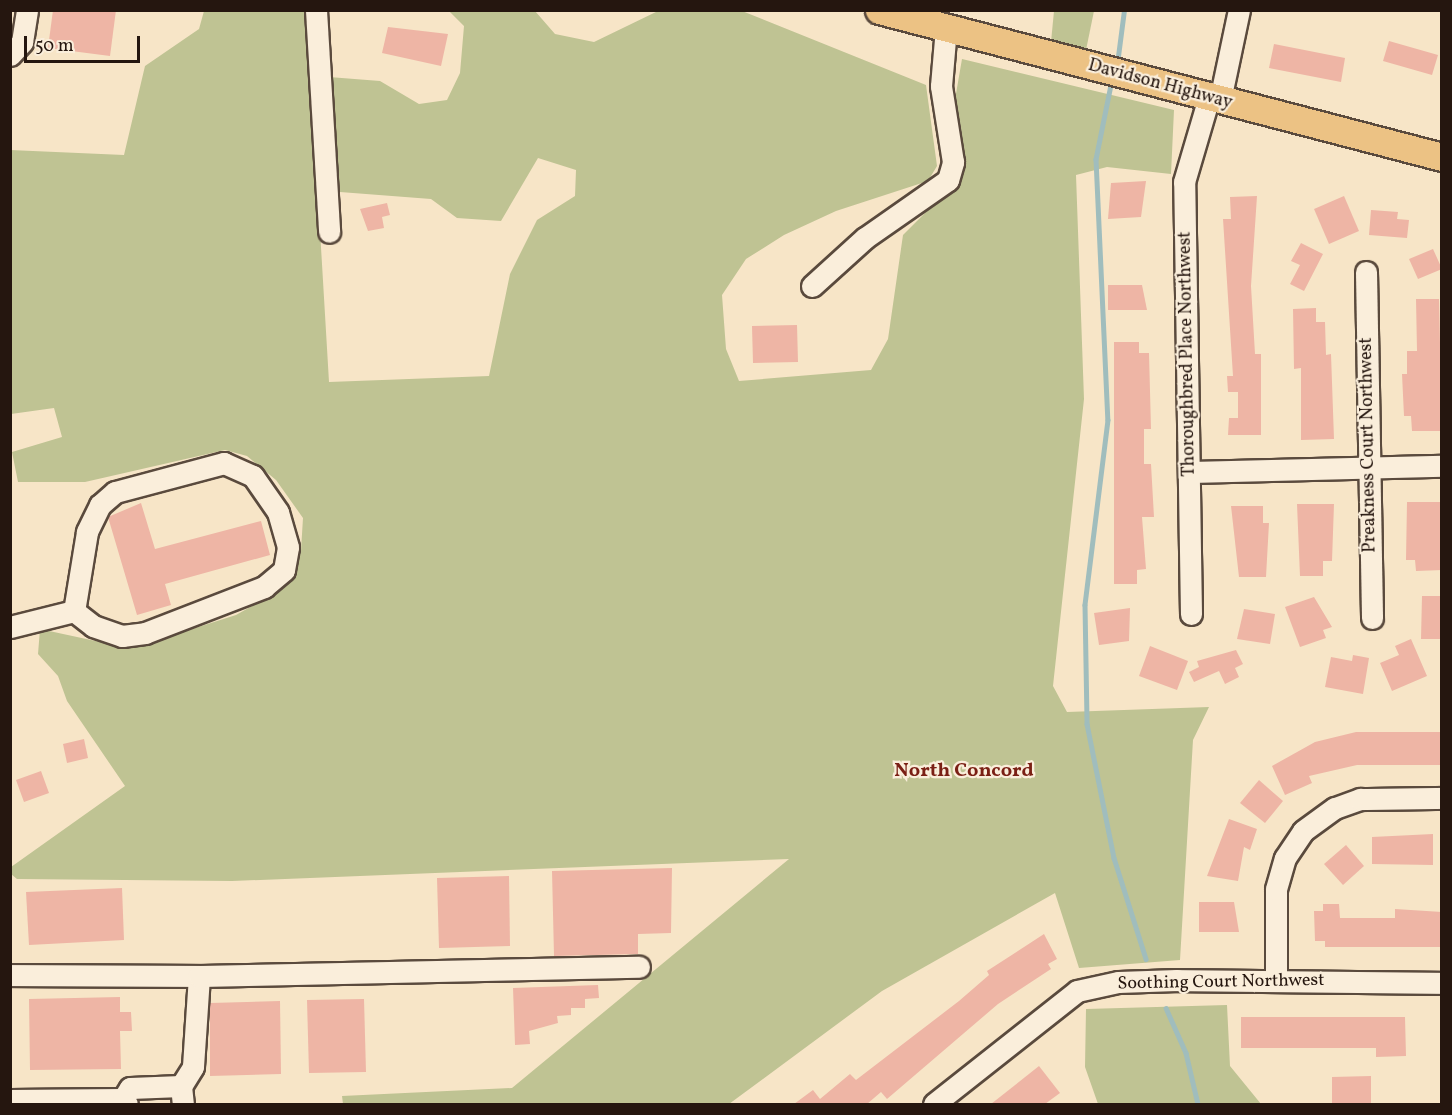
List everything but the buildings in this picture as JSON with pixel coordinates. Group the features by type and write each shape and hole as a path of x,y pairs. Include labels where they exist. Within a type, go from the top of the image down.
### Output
{"main road":[{"name":"Davidson Highway","path":"879,10 941,22 1059,58 1442,157"}],"street":[{"path":"10,55 22,42 27,10"},
{"path":"316,10 329,232"},
{"name":"Thoroughbred Place Northwest","path":"1191,614 1191,472 1184,182 1214,99 1239,10"},
{"path":"812,286 865,238 948,180 953,162 940,86 941,22"},
{"name":"Preakness Court Northwest","path":"1366,272 1372,618"},
{"path":"224,463 253,476 278,512 288,547 284,570 264,587 134,635 93,626 74,611 87,532 100,505 115,492 224,463"},
{"path":"1191,472 1442,466"},
{"path":"10,627 74,611"},
{"path":"1276,981 1276,889 1285,858 1304,831 1335,808 1360,799 1442,798"},
{"path":"10,975 199,976 639,967"},
{"path":"10,1100 125,1102 130,1088 182,1095 193,1067 199,976"},
{"name":"Soothing Court Northwest","path":"933,1104 1077,991 1118,982 1442,983"}],"green space":[{"path":"204,11 307,11 329,382 489,376 510,274 537,220 575,196 576,170 538,158 501,221 457,218 431,199 340,192 329,77 380,81 419,104 447,100 460,73 464,26 449,11 535,11 555,34 594,42 658,11 742,11 926,85 937,166 928,181 836,211 784,235 746,259 722,295 726,349 739,381 871,370 888,339 903,235 959,179 953,111 962,59 1174,110 1171,174 1107,167 1076,175 1084,399 1053,686 1067,712 1209,707 1193,740 1180,960 1079,968 1055,893 882,991 729,1104 343,1104 342,1096 512,1088 789,859 232,881 17,879 11,874 11,867 125,786 67,701 58,676 38,654 40,629 114,645 145,644 236,615 284,588 301,550 303,518 276,480 247,456 225,450 85,482 18,482 12,452 62,437 54,408 11,414 10,150 124,155 145,66 199,29"},
{"path":"1054,11 1094,11 1086,50 1051,42"},
{"path":"1227,1005 1230,1066 1261,1104 1098,1104 1085,1067 1086,1009"}],"waterway":[{"path":"1117,64 1124,10"},
{"path":"1112,80 1096,159 1108,420 1085,605 1087,724 1114,858 1146,959"},
{"path":"1166,1008 1186,1053 1198,1104"}],"district":[{"name":"North Concord","path":"964,771"}]}
